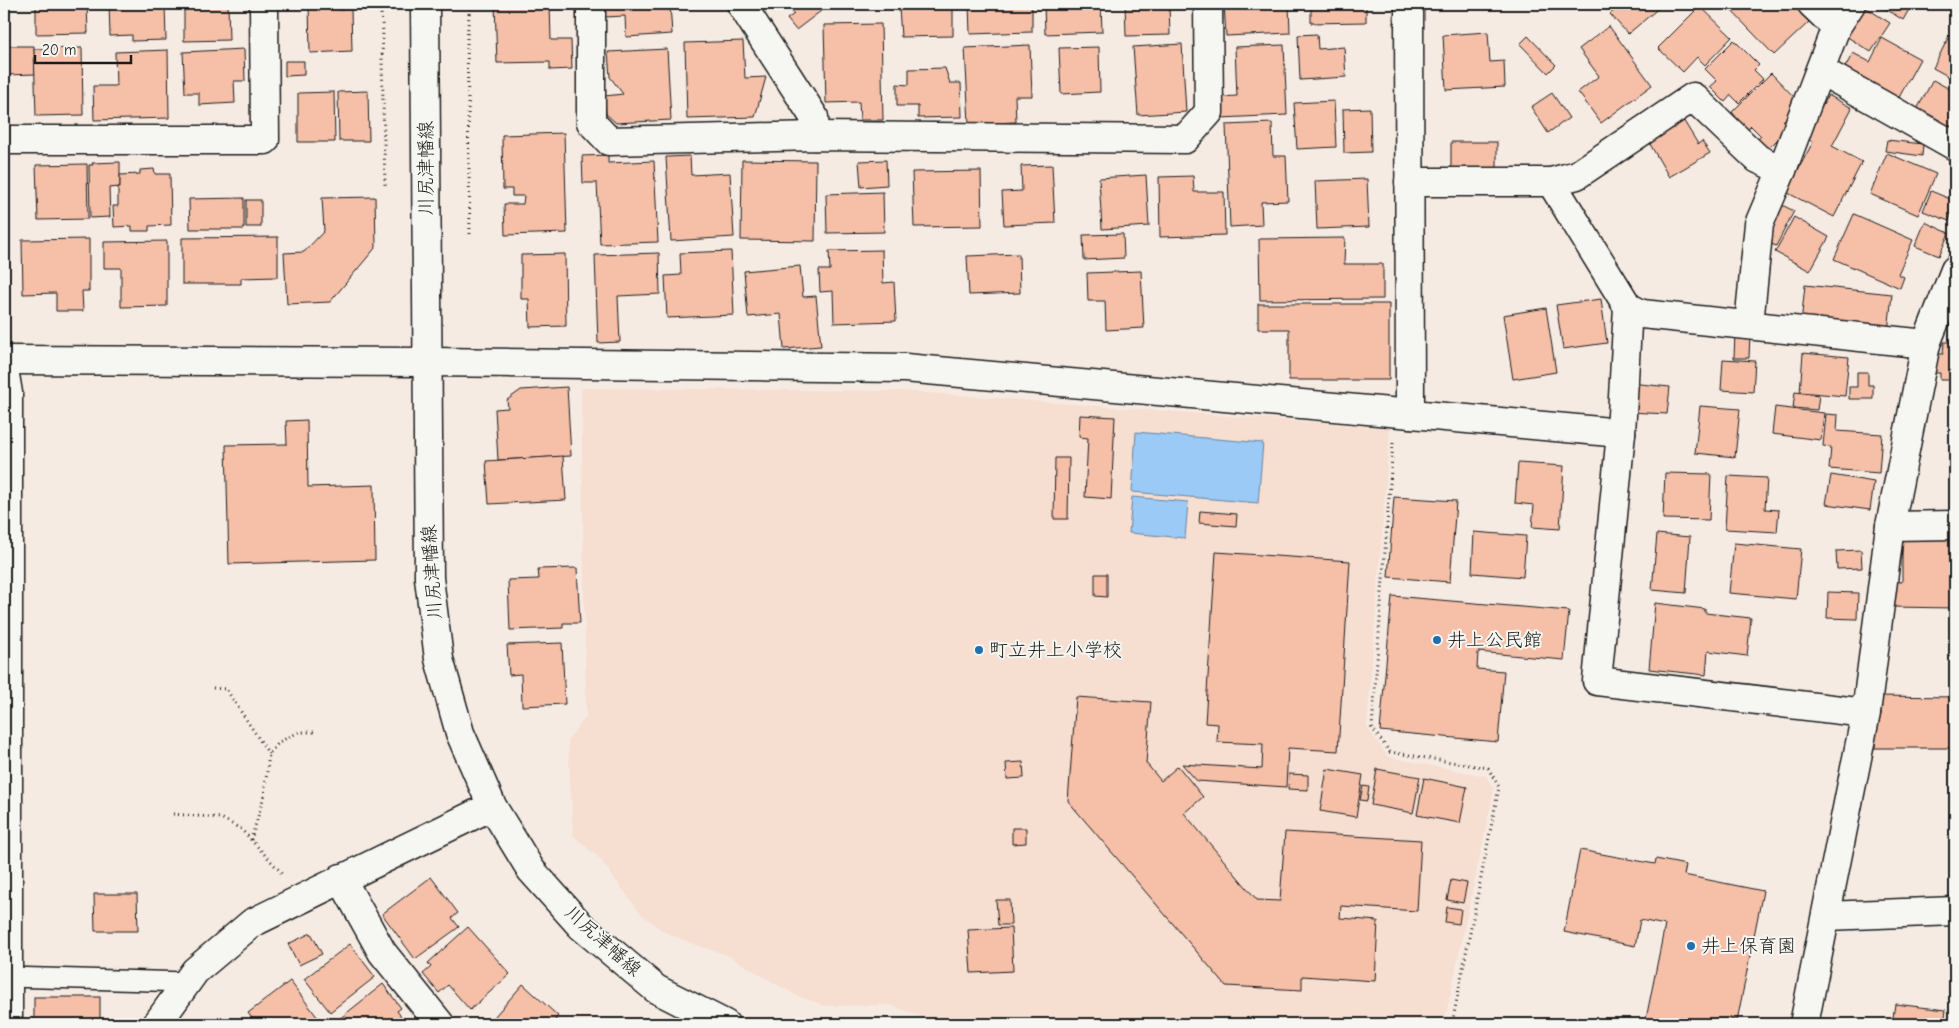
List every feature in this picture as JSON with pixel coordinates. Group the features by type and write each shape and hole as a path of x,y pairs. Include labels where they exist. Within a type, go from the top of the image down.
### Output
{"street":[{"path":"4,140 264,140 264,4"},
{"name":"川尻津幡線","path":"425,4 429,578 439,659 460,733 492,806 532,870 581,926 656,989 725,1024"},
{"path":"591,4 591,122 609,141 815,136 1185,139 1209,112 1208,4"},
{"path":"741,4 814,117 815,136"},
{"path":"1402,414 1410,182 1409,4"},
{"path":"1812,4 1836,27"},
{"path":"1749,324 1759,224 1782,170 1836,27 1851,4"},
{"path":"1820,70 1955,146"},
{"path":"1410,182 1551,182 1576,175 1693,97 1758,159 1782,170"},
{"path":"1551,182 1628,307 1642,314 1749,324 1938,333"},
{"path":"1804,1024 1866,713 1890,526 1955,270"},
{"path":"1628,307 1621,433 1597,681 1866,713"},
{"path":"4,360 428,362 905,368 1621,433"},
{"path":"4,369 8,393 8,1024"},
{"path":"1890,526 1955,525"},
{"path":"157,1024 195,971 252,923 492,806"},
{"path":"341,878 382,952 440,1024"},
{"path":"1826,916 1955,911"}],"lane":[{"path":"8,977 187,982"}],"path":[{"path":"380,4 383,32 385,185"},
{"path":"470,4 467,37 470,234"},
{"path":"1402,414 1372,728 1390,752 1488,768 1499,787 1452,1024"},
{"path":"213,688 226,689 269,754"},
{"path":"251,840 264,796 269,754 279,742 299,732 315,732"},
{"path":"173,814 221,818 241,829 279,870 298,900"}],"shaded area":[{"name":"町立井上小学校","path":"581,388 902,391 1390,428 1367,727 1388,757 1486,776 1494,790 1444,1024 940,1024 891,1005 825,1006 795,995 727,955 664,932 641,914 600,859 573,835 568,740 586,716"}],"water":[{"path":"1136,432 1263,443 1258,503 1132,492"},
{"path":"1132,497 1188,502 1185,538 1129,533"}],"building":[{"path":"39,4 87,4 88,33 36,34 36,6 39,6"},
{"path":"109,4 165,4 166,40 132,41 132,35 110,36"},
{"path":"184,4 228,4 229,40 184,41"},
{"path":"309,4 339,4 339,10 351,9 352,51 310,53"},
{"path":"495,4 550,4 551,40 571,40 572,69 550,70 550,62 497,63"},
{"path":"605,4 670,4 672,34 626,37 625,16 605,17"},
{"path":"786,4 830,4 796,30 787,19 794,14"},
{"path":"917,4 953,4 953,36 901,37 899,7 919,6"},
{"path":"969,4 1032,4 1032,32 970,34"},
{"path":"1044,4 1101,4 1102,32 1045,34"},
{"path":"1125,4 1169,4 1170,35 1126,36"},
{"path":"1224,4 1289,4 1290,33 1226,36"},
{"path":"1311,4 1366,4 1366,22 1311,23"},
{"path":"1622,4 1660,4 1661,6 1628,34 1610,14"},
{"path":"1733,4 1792,4 1809,22 1774,55 1729,8"},
{"path":"1860,4 1890,23 1871,52 1838,31"},
{"path":"1882,4 1907,4 1911,6 1903,20 1881,6"},
{"path":"1700,6 1732,37 1705,65 1697,57 1683,72 1658,48"},
{"path":"881,24 883,120 860,120 859,102 826,103 824,25"},
{"path":"1609,26 1652,85 1601,123 1578,92 1599,76 1579,49"},
{"path":"1488,32 1490,62 1504,61 1505,87 1446,90 1443,35"},
{"path":"1951,32 1955,34 1955,80 1933,68"},
{"path":"1317,34 1318,49 1344,47 1346,77 1300,80 1298,35"},
{"path":"1528,36 1556,65 1548,73 1520,44"},
{"path":"1882,38 1920,59 1897,101 1843,71 1853,53 1870,62"},
{"path":"1734,40 1759,65 1754,70 1763,79 1739,103 1731,95 1725,102 1710,87 1717,81 1705,69"},
{"path":"743,41 745,78 766,77 755,117 687,119 685,43"},
{"path":"1182,44 1186,112 1138,115 1133,47"},
{"path":"1030,45 1032,96 1015,96 1016,122 969,124 965,48"},
{"path":"1284,45 1287,115 1220,118 1219,97 1237,96 1235,47"},
{"path":"7,46 34,46 35,74 7,75"},
{"path":"1099,47 1100,92 1061,94 1059,48"},
{"path":"82,48 83,115 36,116 34,49"},
{"path":"244,49 245,81 234,81 235,103 199,105 199,93 185,93 183,52"},
{"path":"667,49 671,120 616,123 606,114 605,96 623,94 610,77 608,52"},
{"path":"168,50 169,118 94,120 93,86 116,86 115,52"},
{"path":"285,61 304,61 304,75 285,76"},
{"path":"945,68 950,83 961,83 962,117 918,118 918,106 897,106 897,84 909,85 909,69"},
{"path":"1771,73 1796,99 1789,106 1794,110 1783,121 1789,128 1764,153 1754,143 1761,136 1751,126 1744,133 1731,121 1736,117 1732,112"},
{"path":"1933,80 1955,92 1955,131 1916,111"},
{"path":"368,91 369,141 339,141 338,92"},
{"path":"334,92 335,142 298,142 298,93"},
{"path":"1552,93 1569,118 1548,133 1531,107"},
{"path":"1828,95 1852,108 1832,146 1862,162 1834,217 1786,192 1813,142 1806,138"},
{"path":"1334,101 1336,147 1297,149 1294,103"},
{"path":"1370,108 1371,152 1344,153 1343,109"},
{"path":"1682,118 1698,144 1702,141 1710,153 1669,177 1647,139"},
{"path":"1272,123 1273,156 1286,156 1288,201 1261,202 1262,225 1230,227 1226,125"},
{"path":"564,133 567,233 505,235 504,204 523,204 524,196 512,196 512,189 503,189 502,135"},
{"path":"1887,140 1923,144 1922,156 1885,151"},
{"path":"1451,142 1497,142 1497,170 1451,170"},
{"path":"1887,153 1936,174 1918,215 1870,194"},
{"path":"608,155 608,163 654,161 658,242 600,244 597,183 583,183 582,156"},
{"path":"690,156 691,175 730,173 734,237 671,241 666,157"},
{"path":"742,160 816,161 815,241 741,240"},
{"path":"886,160 887,185 861,187 859,161"},
{"path":"120,162 120,187 109,188 110,217 90,218 89,165 93,165 92,163"},
{"path":"87,164 88,219 38,220 36,165"},
{"path":"1052,165 1055,223 1004,225 1002,192 1022,191 1021,166"},
{"path":"154,169 155,174 170,174 171,225 149,226 149,231 132,231 132,226 114,227 113,206 118,206 120,175 140,174 140,170"},
{"path":"981,171 982,226 914,227 912,172"},
{"path":"1146,175 1149,226 1102,229 1099,178"},
{"path":"1193,176 1194,192 1224,192 1225,235 1160,237 1159,177"},
{"path":"1367,179 1369,227 1317,229 1315,181"},
{"path":"1931,191 1955,201 1949,221 1923,211"},
{"path":"883,192 884,232 827,233 826,194"},
{"path":"375,197 376,247 330,302 287,304 284,253 304,252 324,231 322,198"},
{"path":"244,198 244,229 190,229 189,199"},
{"path":"246,200 261,200 261,227 246,227"},
{"path":"1778,203 1794,211 1776,246 1760,239"},
{"path":"1854,214 1913,240 1898,274 1904,277 1900,288 1834,259"},
{"path":"1794,217 1829,237 1810,271 1775,252"},
{"path":"1925,222 1949,233 1939,256 1915,246"},
{"path":"1123,234 1124,258 1084,260 1083,235"},
{"path":"278,237 278,277 241,278 241,284 182,284 182,238"},
{"path":"1345,238 1344,264 1383,264 1383,299 1260,300 1259,239"},
{"path":"89,239 89,291 82,291 83,311 56,311 56,293 23,294 22,240"},
{"path":"167,241 167,306 121,307 121,268 104,268 104,242"},
{"path":"882,250 883,283 894,282 896,321 834,323 833,291 820,292 819,270 830,270 829,251"},
{"path":"731,251 734,315 667,318 665,276 681,275 680,253"},
{"path":"659,253 660,294 618,296 620,342 598,343 595,255"},
{"path":"565,254 566,326 530,327 529,299 521,299 521,255"},
{"path":"1019,254 1020,293 969,295 967,256"},
{"path":"800,266 803,297 816,296 821,346 784,349 781,314 748,317 744,271"},
{"path":"1141,271 1144,328 1106,330 1105,301 1088,301 1087,273"},
{"path":"1805,285 1892,294 1888,332 1801,323"},
{"path":"1601,299 1607,343 1563,349 1556,305"},
{"path":"1258,304 1389,304 1389,380 1289,380 1289,329 1258,329"},
{"path":"1546,308 1556,372 1513,379 1503,315"},
{"path":"1735,332 1750,333 1749,358 1734,358"},
{"path":"1944,342 1955,342 1955,380 1940,380 1940,373 1934,373 1934,354 1943,354"},
{"path":"1803,353 1849,357 1845,396 1800,392"},
{"path":"1723,359 1755,361 1753,392 1721,390"},
{"path":"1857,372 1868,372 1868,385 1873,385 1873,399 1849,399 1849,387 1857,387"},
{"path":"1630,383 1670,387 1667,414 1629,412"},
{"path":"567,387 571,456 498,460 495,409 508,408 507,400 521,390"},
{"path":"1795,392 1819,395 1817,410 1793,408"},
{"path":"1700,406 1740,409 1735,457 1695,453"},
{"path":"1775,407 1824,413 1821,440 1772,434"},
{"path":"1826,414 1838,415 1837,431 1882,434 1879,473 1829,469 1831,447 1823,446"},
{"path":"1080,415 1115,417 1111,499 1085,497 1088,438 1079,437"},
{"path":"307,420 308,487 374,485 375,560 229,564 226,445 287,444 286,421"},
{"path":"563,456 566,500 489,504 486,461"},
{"path":"1055,458 1069,458 1068,519 1054,519"},
{"path":"1518,463 1564,466 1560,529 1532,527 1534,505 1515,503"},
{"path":"1665,473 1711,474 1709,520 1663,519"},
{"path":"1831,475 1874,482 1870,510 1826,504"},
{"path":"1728,476 1767,478 1765,509 1779,510 1777,532 1725,529"},
{"path":"1394,497 1456,501 1450,582 1388,577"},
{"path":"1200,511 1237,514 1236,526 1199,523"},
{"path":"1474,532 1526,536 1523,577 1472,573"},
{"path":"1657,534 1690,537 1686,593 1652,590"},
{"path":"1902,537 1955,537 1955,608 1891,607 1890,581 1902,582"},
{"path":"1734,543 1801,549 1796,599 1729,593"},
{"path":"1861,550 1862,568 1837,569 1836,551"},
{"path":"1216,552 1350,561 1338,751 1288,748 1286,787 1197,781 1182,764 1262,769 1263,744 1217,742 1218,724 1205,723"},
{"path":"577,568 580,623 563,623 563,628 510,630 508,580 539,579 538,569"},
{"path":"1095,574 1107,574 1107,597 1095,596"},
{"path":"1828,592 1858,593 1857,619 1827,618"},
{"path":"1392,596 1569,611 1564,660 1478,652 1477,669 1504,671 1498,742 1380,731"},
{"path":"1655,603 1705,609 1705,613 1751,618 1747,656 1708,651 1706,675 1649,669"},
{"path":"562,643 565,704 522,706 521,674 509,675 507,645"},
{"path":"1876,696 1955,697 1955,748 1875,748"},
{"path":"1076,697 1151,702 1146,763 1161,781 1178,766 1203,797 1184,813 1257,900 1280,901 1285,832 1421,840 1417,911 1341,906 1340,918 1378,921 1375,981 1302,976 1302,990 1226,986 1068,801"},
{"path":"1023,762 1024,778 1007,779 1006,763"},
{"path":"1953,766 1955,766 1955,893 1952,893"},
{"path":"1327,769 1363,775 1356,817 1320,811"},
{"path":"1377,769 1420,777 1413,813 1371,805"},
{"path":"1289,774 1308,775 1308,790 1288,789"},
{"path":"1424,778 1467,787 1460,823 1417,815"},
{"path":"1363,786 1369,787 1367,801 1360,800"},
{"path":"1012,828 1026,828 1026,843 1012,844"},
{"path":"1580,850 1655,864 1656,859 1686,865 1684,875 1763,891 1737,1021 1731,1019 1730,1024 1645,1024 1665,925 1640,920 1635,946 1564,932"},
{"path":"431,877 458,913 452,918 459,927 415,959 382,914"},
{"path":"1451,880 1467,883 1463,903 1447,900"},
{"path":"94,894 137,894 138,931 95,931"},
{"path":"996,900 1010,900 1011,925 998,925"},
{"path":"1447,907 1461,909 1459,924 1445,922"},
{"path":"468,927 510,974 470,1010 448,985 439,993 423,974 431,967 428,963"},
{"path":"1011,928 1013,971 971,973 968,930"},
{"path":"311,933 322,954 299,965 288,944"},
{"path":"350,944 375,977 330,1012 304,979"},
{"path":"290,981 318,1018 311,1024 256,1024 248,1013"},
{"path":"383,984 401,1008 397,1011 407,1024 333,1024"},
{"path":"523,984 558,1016 555,1019 561,1024 488,1024"},
{"path":"34,997 100,997 100,1024 34,1024"},
{"path":"1895,1004 1946,1010 1944,1024 1892,1024"}],"place":[{"name":"井上公民館","path":"1437,640"},
{"name":"町立井上小学校","path":"979,650"},
{"name":"井上保育園","path":"1691,946"}]}
